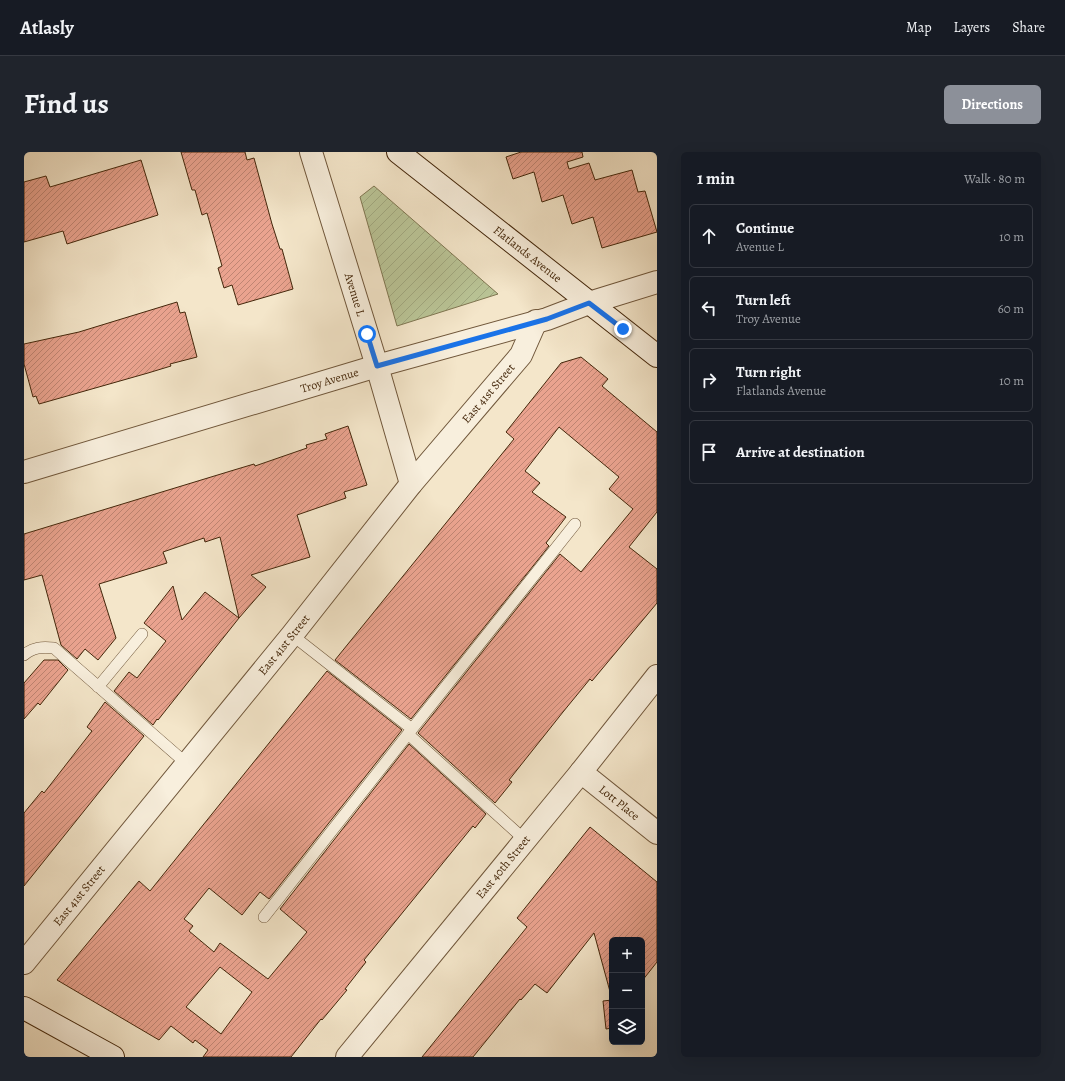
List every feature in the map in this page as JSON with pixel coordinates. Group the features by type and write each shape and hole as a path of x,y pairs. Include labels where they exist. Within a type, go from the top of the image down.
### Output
{"street":[{"name":"Avenue L","path":"311,152 377,366 410,484"},
{"name":"Flatlands Avenue","path":"398,152 657,356"},
{"name":"Troy Avenue","path":"24,472 377,366 547,319 589,303 657,282"},
{"name":"East 41st Street","path":"24,963 292,635 410,484 522,356 536,322"},
{"name":"East 40th Street","path":"347,1057 581,772 657,676"},
{"name":"Lott Place","path":"581,772 657,834"},
{"path":"24,1008 113,1057"}],"lane":[{"path":"264,917 575,524"},
{"path":"98,687 142,634"},
{"path":"292,635 410,731 525,840"},
{"path":"24,655 29,651 41,647 54,648 187,764"}],"green space":[{"path":"374,186 498,294 397,326 360,197"}],"building":[{"path":"181,152 245,152 247,160 254,158 272,224 280,249 282,249 293,289 238,305 232,285 224,288 218,268 222,266 207,213 202,215 195,190 192,190"},
{"path":"521,152 582,152 583,157 567,162 569,169 589,163 595,180 632,170 638,192 645,191 657,232 602,248 593,217 572,224 563,195 542,202 534,172 513,179 506,157"},
{"path":"141,160 158,215 67,244 63,231 24,242 24,182 46,176 50,187"},
{"path":"177,302 180,313 185,312 197,357 170,364 171,366 148,373 39,404 36,396 33,397 24,364 24,344 79,332"},
{"path":"581,357 608,379 602,386 657,432 657,512 629,547 657,569 657,603 592,681 590,679 563,712 509,780 512,782 495,803 418,733 560,554 581,572 633,509 609,489 619,477 559,427 525,471 540,483 532,492 566,517 546,543 549,546 411,719 335,660 514,439 506,432 561,363"},
{"path":"348,426 367,485 344,492 346,498 297,515 310,557 251,575 266,587 239,618 220,537 205,542 204,538 163,552 167,563 99,584 116,638 98,660 85,649 77,659 61,645 42,575 24,580 24,534 254,464 255,466 307,448 306,445 327,439 325,434"},
{"path":"173,586 182,620 205,592 239,618 153,725 114,691 129,672 137,678 166,641 144,623"},
{"path":"44,660 58,660 68,670 40,705 38,703 24,719 24,683"},
{"path":"327,671 402,730 269,899 260,892 242,915 209,888 184,919 193,926 189,931 214,952 220,943 268,979 307,932 280,909 409,744 486,814 475,828 473,826 364,960 366,962 345,989 347,990 322,1020 321,1019 291,1057 203,1057 208,1050 195,1040 193,1043 171,1026 159,1040 57,980 139,881 150,891","holes":["220,967 252,992 221,1034 186,1007"]},
{"path":"105,702 144,736 24,886 24,813 42,791 44,793 92,731 87,727"},
{"path":"590,827 657,882 657,962 645,977 645,937 609,937 609,988 594,933 547,993 535,984 521,1000 520,999 473,1057 422,1057 527,927 517,918"},
{"path":"609,1000 609,1028 606,1029 603,1001"}],"route":[{"path":"367,334 377,366 547,319 589,303 623,329"}]}
